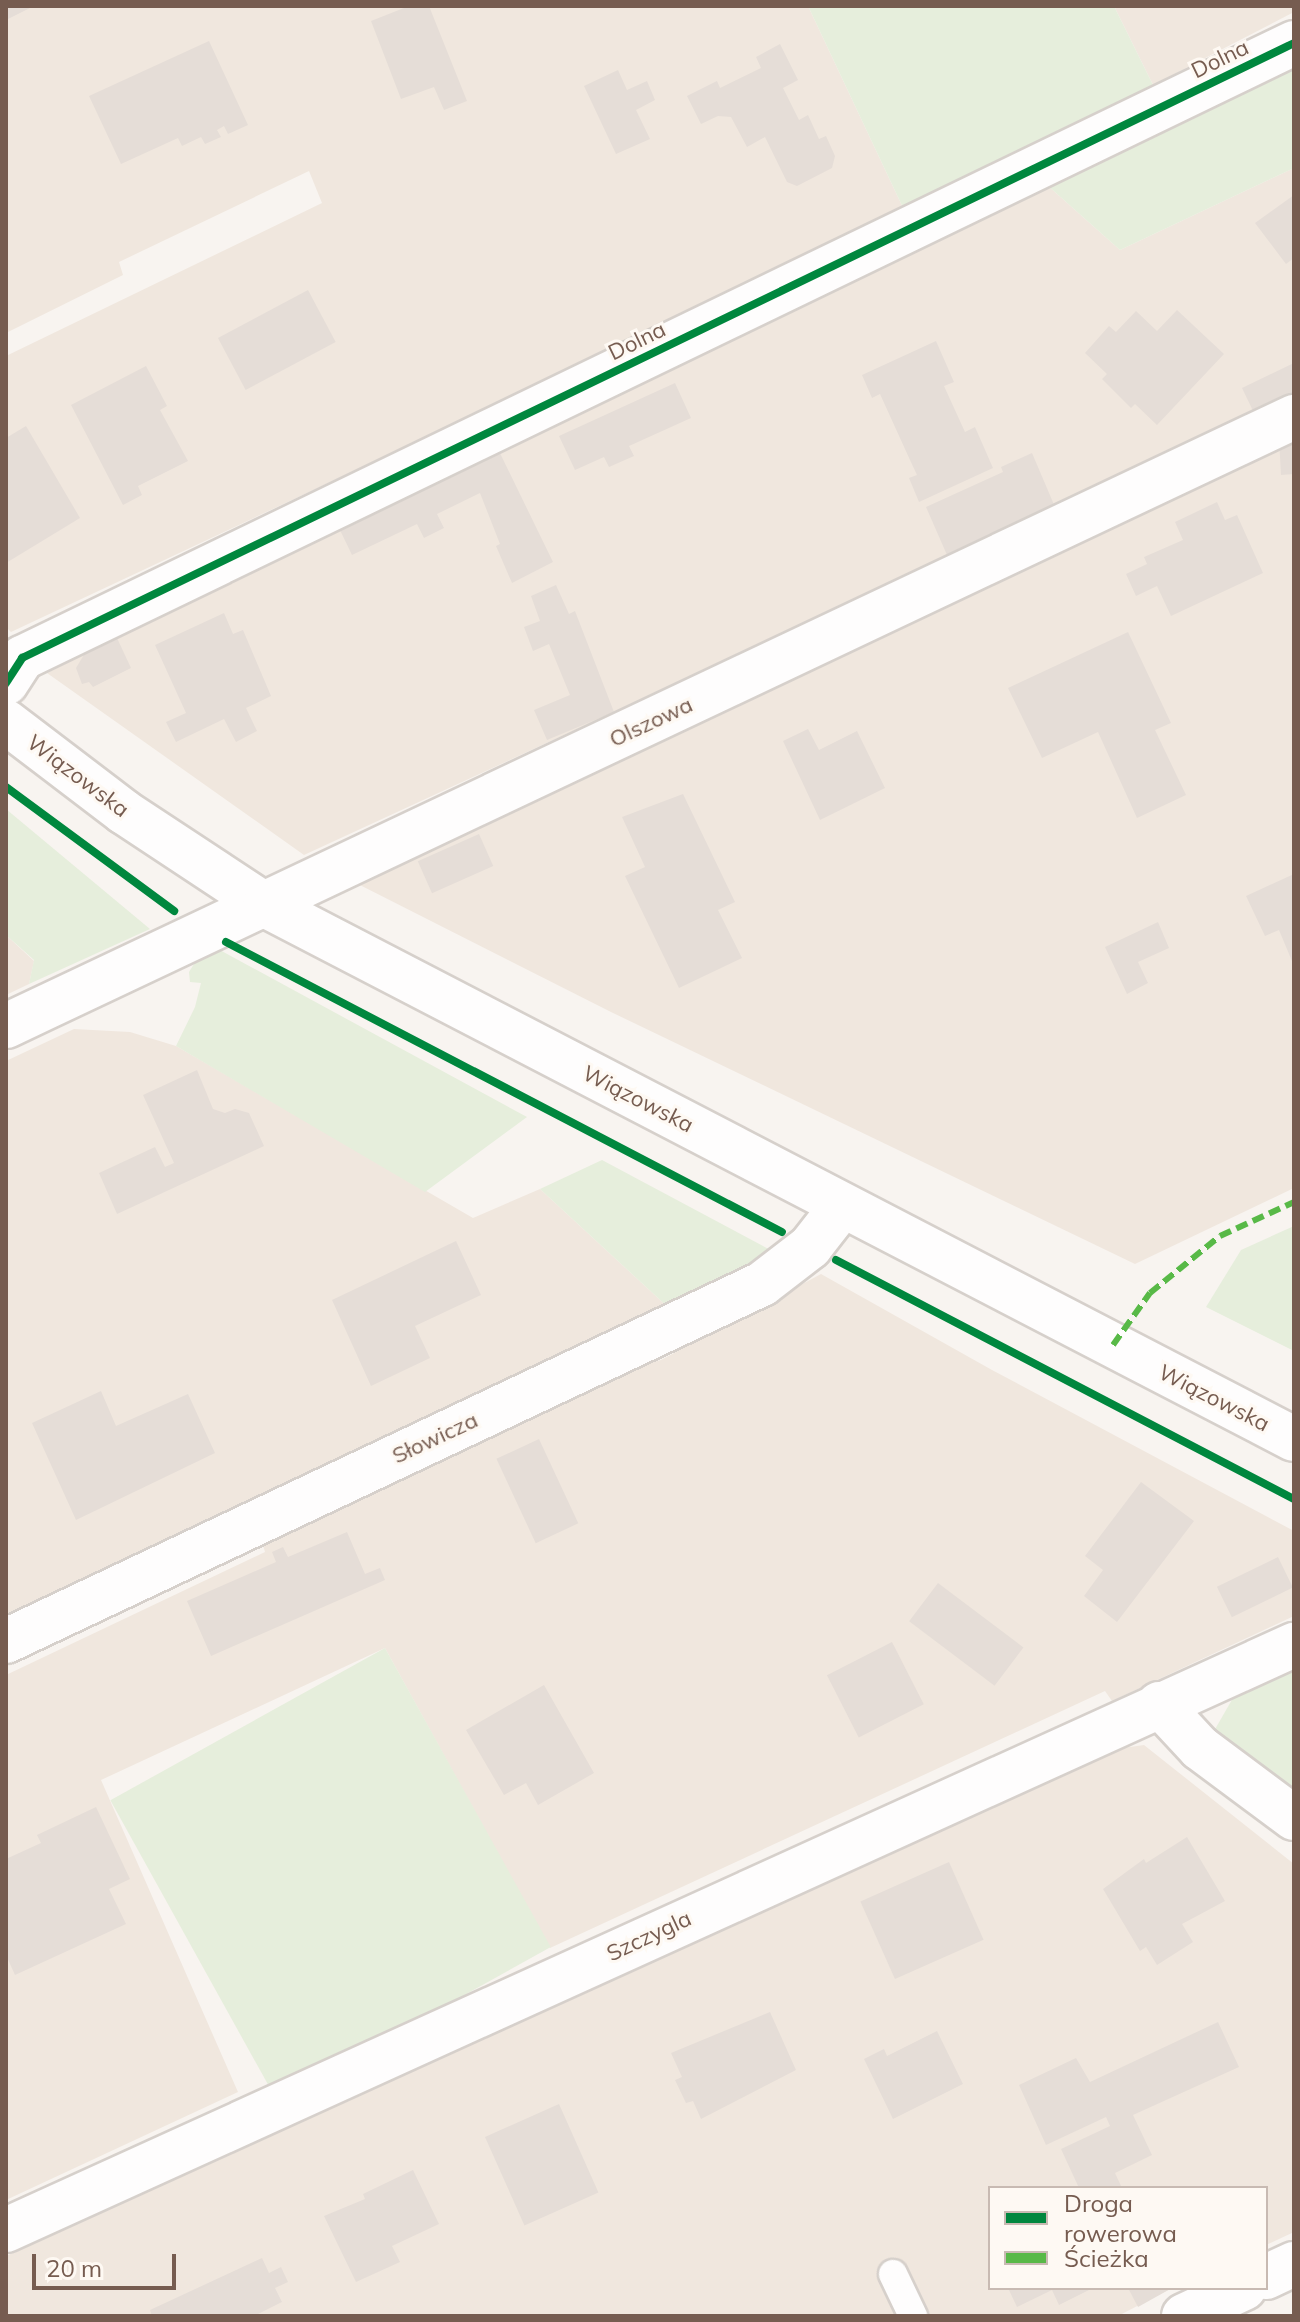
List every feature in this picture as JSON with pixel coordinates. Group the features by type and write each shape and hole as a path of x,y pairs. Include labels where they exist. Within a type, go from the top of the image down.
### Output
{"street":[{"name":"Dolna","path":"6,683 22,658 1294,43"},
{"name":"Olszowa","path":"6,1026 1294,417"},
{"name":"Wiązowska","path":"6,722 124,812 265,905 1294,1439"},
{"name":"Słowicza","path":"6,1641 762,1284 810,1247 842,1206"},
{"name":"Szczygla","path":"6,2230 1294,1645"},
{"path":"1159,1704 1200,1748 1294,1818"},
{"path":"1268,2276 1294,2264"},
{"path":"1184,2316 1240,2290"}],"lane":[{"path":"893,2274 913,2316"}],"shaded area":[{"path":"6,6 808,6 905,212 11,632 6,627 6,356 322,203 309,171 119,262 123,275 6,333"},
{"path":"1114,6 1294,6 1294,12 1153,85"},
{"path":"1294,168 1294,398 304,855 47,673 356,512 1047,185 1120,250"},
{"path":"1294,436 1294,1188 1135,1264 611,1012 348,879"},
{"path":"6,935 34,961 29,984 6,995"},
{"path":"74,1029 130,1032 176,1046 473,1218 540,1189 671,1310 6,1622 6,1061"},
{"path":"821,1274 992,1370 1294,1531 1294,1616 1112,1701 1105,1691 550,1948 385,1648 101,1780 238,2092 6,2200 6,1675 265,1552 260,1535 619,1371 661,1360"},
{"path":"1144,1745 1294,1864 1294,2232 1268,2244 1268,2186 988,2186 988,2290 1168,2290 1118,2316 6,2316 6,2256 1123,1748"}],"green space":[{"path":"808,6 1114,6 1153,85 905,212"},
{"path":"1294,68 1294,168 1120,250 1047,185"},
{"path":"6,809 150,929 29,984 34,960 6,935"},
{"path":"207,943 527,1117 425,1192 176,1046 195,1007 201,983 190,982 189,972"},
{"path":"602,1160 778,1254 671,1310 540,1189"},
{"path":"1294,1226 1294,1351 1206,1307 1241,1250"},
{"path":"385,1648 551,1947 276,2099 110,1800"},
{"path":"1294,1667 1294,1790 1214,1731 1237,1691"}],"building":[{"path":"6,6 34,6 6,20"},
{"path":"409,6 429,6 467,101 444,110 434,87 401,99 371,21"},
{"path":"209,41 248,125 228,134 224,126 217,130 221,137 205,144 201,137 182,146 178,138 121,164 89,96"},
{"path":"780,44 798,80 783,88 799,120 808,115 819,139 826,136 835,156 832,168 797,186 787,182 765,137 747,147 731,117 718,116 701,124 687,96 717,81 720,88 761,68 756,57"},
{"path":"618,70 627,90 647,81 655,100 636,110 650,139 616,154 584,86"},
{"path":"1294,195 1294,258 1286,264 1255,223"},
{"path":"308,290 336,342 246,390 218,338"},
{"path":"1177,310 1224,354 1157,425 1135,404 1131,408 1102,379 1107,374 1085,353 1109,326 1116,332 1136,311 1157,331"},
{"path":"936,341 954,382 944,386 965,432 975,427 993,468 919,502 909,478 917,475 880,394 872,398 862,375"},
{"path":"1294,363 1294,398 1255,415 1242,388"},
{"path":"146,366 167,406 160,410 188,461 138,486 142,495 123,505 71,405"},
{"path":"675,383 691,418 629,446 634,456 609,467 604,457 575,470 559,436"},
{"path":"26,426 80,518 6,563 6,438"},
{"path":"1294,437 1294,474 1281,475 1279,438"},
{"path":"497,447 553,562 512,583 496,546 500,544 480,493 437,514 444,528 424,538 417,524 352,555 339,528"},
{"path":"1032,453 1055,507 947,555 926,507 1003,472 1001,467"},
{"path":"1217,502 1225,520 1237,515 1263,573 1171,616 1157,586 1136,596 1126,574 1147,564 1144,557 1183,540 1175,522"},
{"path":"556,585 569,614 575,611 614,712 547,740 534,710 570,695 549,644 533,651 524,627 540,621 531,596"},
{"path":"224,613 233,634 243,630 271,696 246,708 257,731 236,742 224,719 176,742 166,722 186,713 155,645"},
{"path":"1128,632 1171,723 1155,730 1186,795 1137,818 1098,732 1042,758 1008,688"},
{"path":"117,638 131,668 93,687 89,682 82,684 76,668 85,653"},
{"path":"808,729 819,750 857,731 885,788 820,820 783,741"},
{"path":"683,794 735,902 718,910 742,958 679,988 625,876 645,867 622,817"},
{"path":"479,834 493,866 432,893 418,861"},
{"path":"1294,874 1294,966 1279,930 1265,936 1246,896"},
{"path":"1158,922 1169,948 1138,962 1148,983 1127,994 1105,947"},
{"path":"197,1070 213,1109 225,1113 235,1109 249,1113 264,1146 117,1214 99,1173 155,1147 165,1167 174,1163 143,1095"},
{"path":"456,1241 481,1295 415,1326 430,1358 371,1386 332,1300"},
{"path":"101,1391 116,1426 188,1394 215,1453 76,1520 32,1423"},
{"path":"539,1439 578,1523 536,1543 496,1459"},
{"path":"1141,1482 1194,1521 1117,1622 1084,1596 1103,1570 1085,1556"},
{"path":"347,1532 365,1574 380,1568 385,1580 211,1656 187,1601 276,1562 272,1552 283,1547 288,1557"},
{"path":"1278,1557 1293,1588 1232,1617 1217,1587"},
{"path":"938,1583 1023,1647 995,1686 909,1621"},
{"path":"892,1642 924,1704 859,1738 827,1675"},
{"path":"544,1685 594,1773 538,1805 526,1783 504,1795 466,1730"},
{"path":"96,1807 130,1879 109,1889 126,1924 15,1975 6,1955 6,1859 41,1843 37,1835"},
{"path":"1187,1837 1225,1901 1182,1924 1193,1942 1157,1965 1146,1947 1140,1951 1103,1889 1144,1859 1146,1863"},
{"path":"949,1862 984,1940 895,1979 860,1901"},
{"path":"770,2012 796,2070 701,2119 693,2101 686,2103 675,2080 682,2077 671,2053"},
{"path":"1218,2022 1239,2067 1133,2115 1152,2155 1115,2173 1121,2186 1078,2186 1061,2149 1110,2126 1106,2117 1046,2145 1019,2085 1076,2058 1090,2082"},
{"path":"937,2031 963,2084 893,2119 864,2059 884,2049 887,2056"},
{"path":"559,2104 598,2193 524,2226 485,2137"},
{"path":"413,2170 439,2224 392,2246 400,2262 356,2282 324,2216 365,2199 363,2194"},
{"path":"262,2258 269,2273 281,2267 288,2282 275,2288 282,2302 254,2316 152,2316 150,2310"},
{"path":"1009,2290 1052,2290 1017,2307"},
{"path":"1052,2290 1089,2290 1059,2305"},
{"path":"1129,2290 1168,2290 1138,2307"}],"marked path":[{"path":"1113,1345 1150,1293 1220,1236 1294,1202"}],"cycle path":[{"path":"6,683 22,658 1294,43"},
{"path":"6,787 174,911"},
{"path":"226,942 782,1232"},
{"path":"836,1260 1294,1499"}]}
